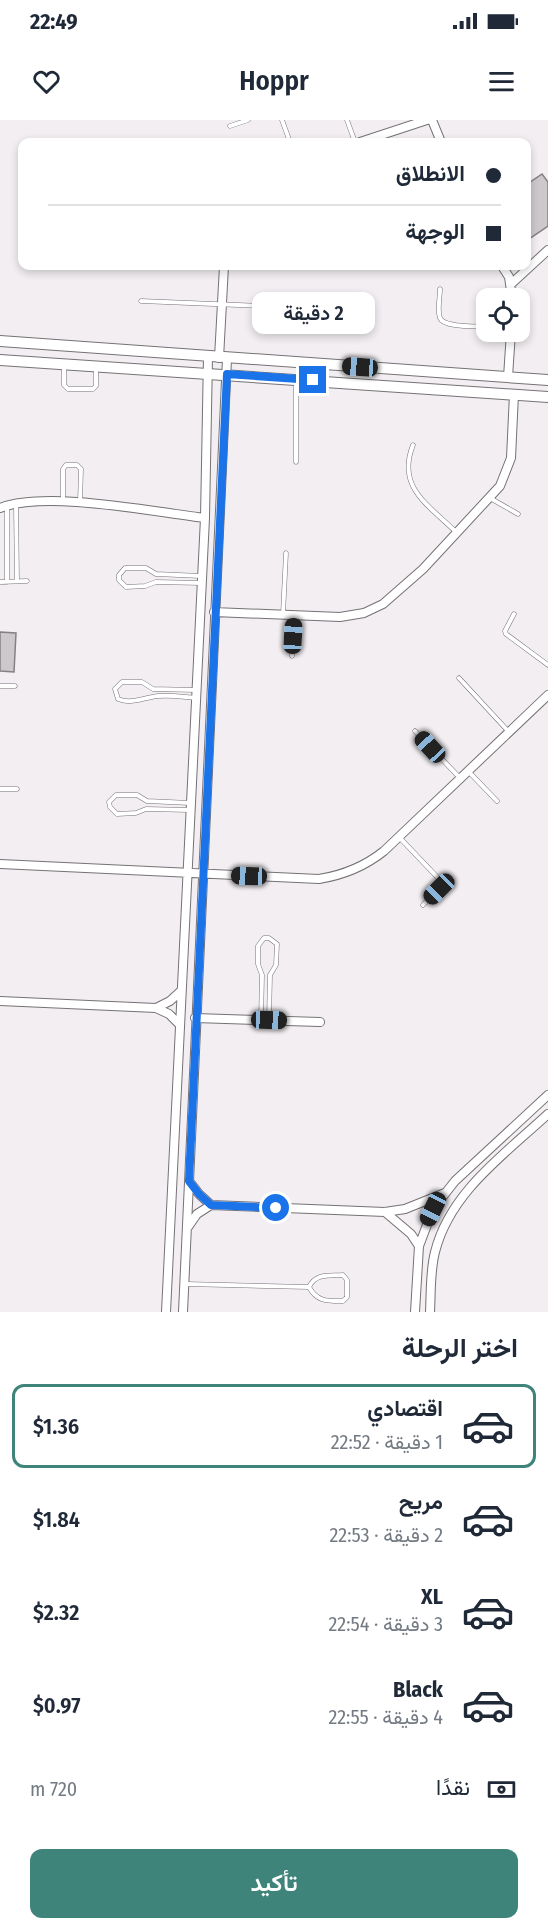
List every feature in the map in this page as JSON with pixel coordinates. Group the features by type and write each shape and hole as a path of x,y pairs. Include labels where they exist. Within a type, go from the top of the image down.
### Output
{"street":[{"path":"372,138 427,120"},
{"path":"432,120 439,138"},
{"path":"531,266 548,250"},
{"path":"166,1312 205,518 208,372 218,358 224,270"},
{"path":"504,270 511,288"},
{"path":"511,284 526,270"},
{"path":"0,341 548,380"},
{"path":"508,377 510,342"},
{"path":"183,1312 214,612 227,374 218,358"},
{"path":"0,360 208,372 548,397"},
{"path":"446,390 447,373"},
{"path":"214,612 344,617 376,609 423,569 490,498 507,473 511,458 514,394"},
{"path":"8,506 80,502 205,518"},
{"path":"0,864 319,879 337,876 370,862 546,700"},
{"path":"156,1008 170,1002 181,991"},
{"path":"0,1000 156,1008 169,1014 179,1024"},
{"path":"195,1018 320,1022"},
{"path":"415,1312 419,1246 433,1209 444,1193 548,1095"},
{"path":"430,1312 434,1255 446,1221 461,1198 479,1179 548,1114"},
{"path":"173,1163 190,1164"},
{"path":"468,1170 479,1179"},
{"path":"189,1181 211,1205"},
{"path":"187,1227 197,1214 211,1205 385,1212 416,1206 444,1193"},
{"path":"385,1212 411,1234 419,1246"},
{"path":"169,1246 187,1246"},
{"path":"417,1286 432,1287"}],"lane":[{"path":"230,126 248,120"},
{"path":"282,120 289,138"},
{"path":"347,120 354,138"},
{"path":"440,289 439,315 443,322 476,326"},
{"path":"141,302 308,308"},
{"path":"64,364 64,385 68,389 94,388 97,366"},
{"path":"296,379 296,462"},
{"path":"413,444 407,459 407,475 413,490 457,533"},
{"path":"63,502 63,469 66,465 77,465 81,469 80,502"},
{"path":"490,498 518,514"},
{"path":"8,506 17,581"},
{"path":"7,582 8,506"},
{"path":"283,615 286,553"},
{"path":"125,568 142,568 156,574 202,580 126,586 119,580 118,575 125,568"},
{"path":"0,582 27,581"},
{"path":"514,614 505,631 506,634 548,665"},
{"path":"292,656 295,616"},
{"path":"459,678 509,732"},
{"path":"122,682 138,682 153,689 196,694 124,701 118,699 115,689 122,682"},
{"path":"0,686 15,686"},
{"path":"415,731 461,779"},
{"path":"468,771 497,801"},
{"path":"0,795 0,789 17,789"},
{"path":"116,795 132,795 147,801 191,806 117,813 110,807 109,802 116,795"},
{"path":"399,837 440,880 439,889 423,905"},
{"path":"264,938 269,938 277,944 277,961 270,975 265,1020 258,946 264,938"},
{"path":"343,1275 347,1280 347,1297 343,1301 322,1301 313,1294 309,1287 319,1276 343,1275"},
{"path":"185,1284 309,1287"}],"building":[{"path":"542,174 548,182 548,226 531,238 531,182"},
{"path":"0,632 16,633 14,672 0,671"}],"route":[{"path":"276,1208 211,1205 189,1181 195,1018 227,374 313,380"}]}
